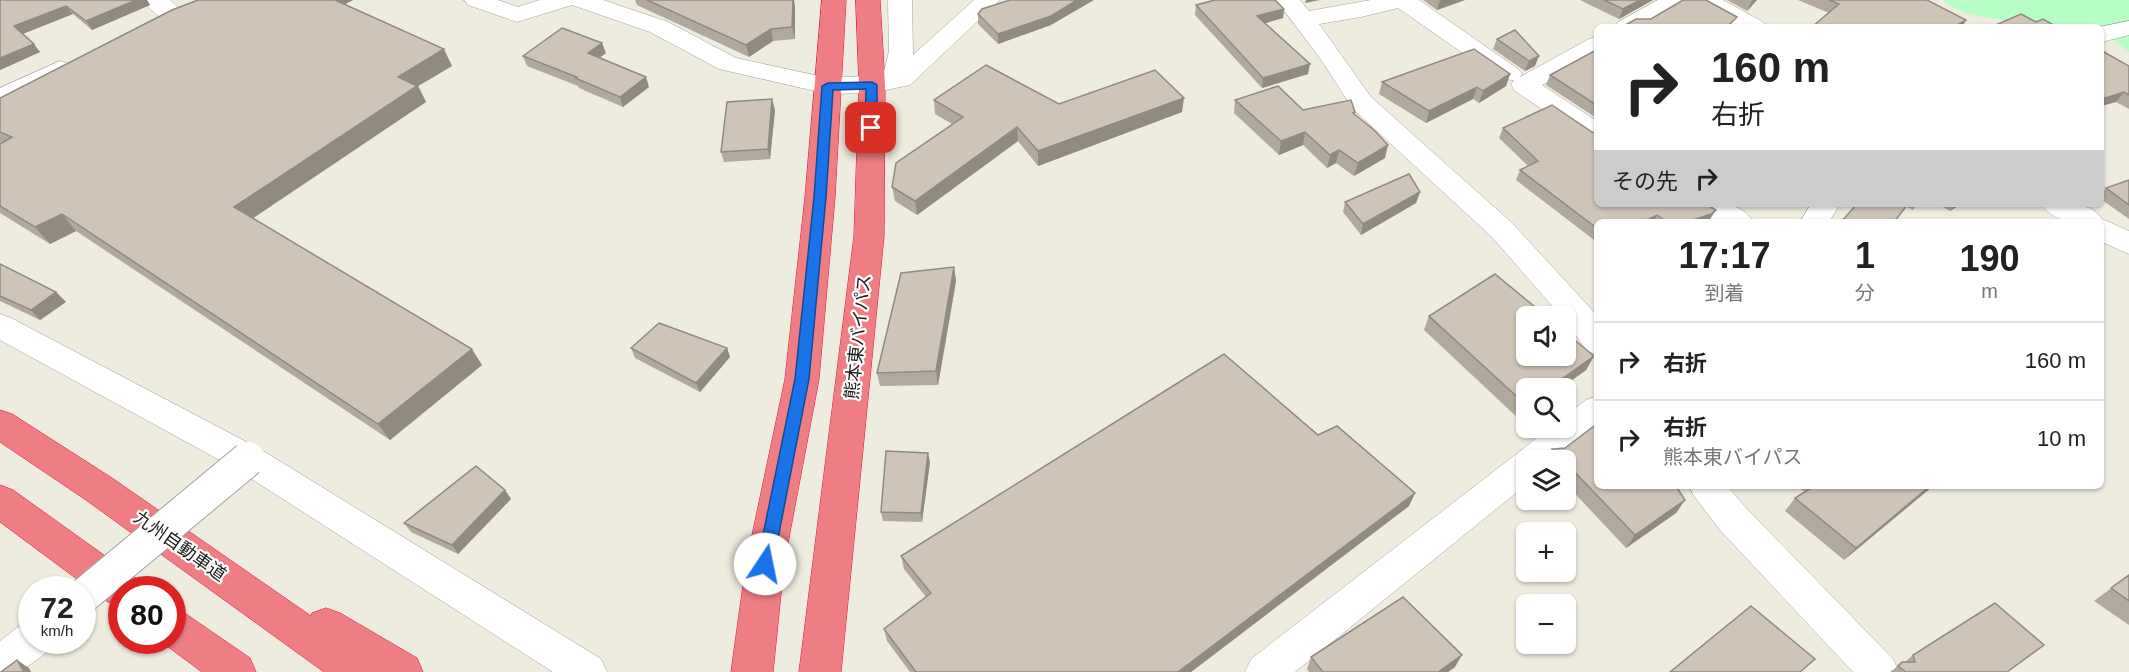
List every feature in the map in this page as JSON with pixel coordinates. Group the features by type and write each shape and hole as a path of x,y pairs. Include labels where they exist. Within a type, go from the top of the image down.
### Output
{"highway":[{"path":"752,672 765,564 802,379 820,197 834,0"},
{"name":"熊本東バイパス","path":"820,672 869,236 883,83 868,0"},
{"name":"九州自動車道","path":"0,424 99,489 357,672"},
{"path":"99,489 402,672"},
{"path":"0,501 108,580"},
{"path":"186,637 235,672"}],"street":[{"path":"155,0 175,18"},
{"path":"476,0 517,15 566,0"},
{"path":"580,0 659,27 728,64 828,86 883,83 901,79 988,0"},
{"path":"883,83 901,51 900,0"},
{"path":"1295,9 1361,10 1401,0 1594,132"},
{"path":"1632,24 1675,0"},
{"path":"1705,0 1749,24"},
{"path":"1295,9 1330,55 1362,104 1502,230 1581,318 1594,337"},
{"path":"2104,34 2116,29 2129,28"},
{"path":"1524,85 1594,46"},
{"path":"0,100 14,90 79,61"},
{"path":"1713,207 1734,219"},
{"path":"2062,207 2084,219"},
{"path":"2104,230 2129,244"},
{"path":"0,326 248,459 587,672"},
{"path":"1545,450 1594,412"},
{"path":"96,585 248,459"},
{"path":"1265,672 1516,473"},
{"path":"1708,489 1734,520 1879,672"}],"green space":[{"path":"1943,0 2129,0 2129,52 2108,36 2104,30 2104,24 2034,24 1993,19 1954,8"}],"building":[{"path":"0,0 136,0 86,21 66,6 14,26 34,44 0,58"},
{"path":"198,0 335,0 444,49 398,77 417,86 234,207 472,349 378,424 62,214 35,227 0,206 0,144 12,137 0,132 0,98 172,10"},
{"path":"647,0 793,0 792,27 771,29 746,45"},
{"path":"1010,0 1077,0 1051,16 998,34 978,14 982,9"},
{"path":"1215,0 1275,0 1284,9 1257,16 1310,64 1263,78 1196,5"},
{"path":"1604,0 1640,0 1623,9"},
{"path":"1683,0 1706,0 1737,17 1730,24 1627,24 1636,19 1651,19"},
{"path":"1829,0 1927,0 1966,20 1959,24 1816,24 1839,4"},
{"path":"2021,14 2036,22 2043,19 2052,24 1998,24"},
{"path":"562,28 602,43 588,53 646,77 620,97 523,56"},
{"path":"1515,30 1539,56 1529,61 1497,39"},
{"path":"1474,49 1510,74 1483,91 1477,87 1429,111 1382,82"},
{"path":"1594,51 1594,103 1550,75"},
{"path":"2104,52 2129,66 2129,95 2124,92 2104,98"},
{"path":"986,65 1059,104 1155,70 1184,98 1038,151 1017,127 915,201 892,187 896,163 963,117 934,100"},
{"path":"1278,86 1303,110 1351,100 1355,112 1353,113 1388,145 1358,163 1339,150 1330,155 1305,132 1281,141 1235,100"},
{"path":"772,99 768,149 721,152 727,102"},
{"path":"1552,105 1594,133 1594,207 1711,207 1716,210 1696,219 1663,219 1657,215 1649,219 1594,219 1594,226 1520,170 1538,161 1503,128"},
{"path":"1409,174 1420,192 1363,224 1345,202"},
{"path":"2129,180 2129,205 2106,188"},
{"path":"1854,207 1906,207 1896,219 1844,219"},
{"path":"0,264 56,292 31,310 0,296"},
{"path":"954,267 936,371 877,373 901,273"},
{"path":"1495,274 1534,306 1516,306 1516,366 1576,366 1576,341 1594,356 1563,378 1516,378 1516,396 1429,316"},
{"path":"659,323 727,348 696,383 631,348"},
{"path":"1224,354 1318,435 1337,426 1415,493 1178,672 916,672 884,629 931,593 901,556"},
{"path":"1594,426 1594,489 1678,489 1685,500 1635,535 1576,473 1576,450 1552,449 1565,448"},
{"path":"886,451 928,453 921,513 881,512"},
{"path":"476,466 505,490 452,545 404,523"},
{"path":"1809,489 1926,489 1856,548 1795,498"},
{"path":"2129,575 2129,601 2111,588"},
{"path":"1403,597 1462,655 1438,672 1323,672 1311,657"},
{"path":"1995,603 2044,645 2007,672 1906,672 1898,666 1902,662 1915,662 1913,655"},
{"path":"1751,606 1815,659 1800,672 1670,672"},
{"path":"17,660 24,672 1,672"}],"route":[{"path":"765,564 802,379 820,197 828,86 872,85 871,128"}]}
